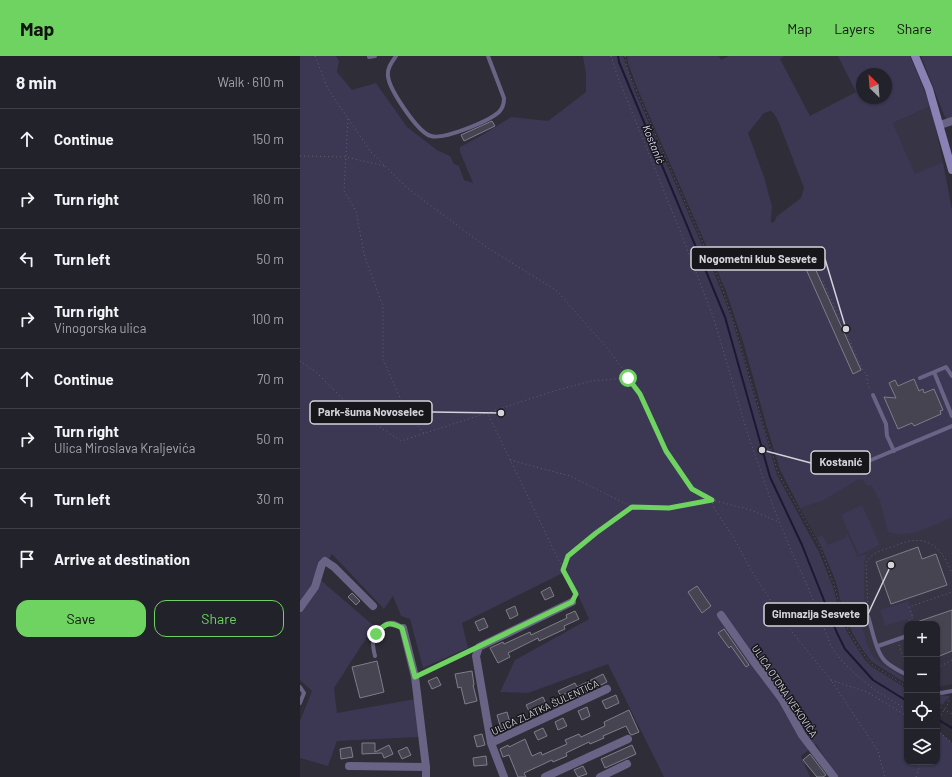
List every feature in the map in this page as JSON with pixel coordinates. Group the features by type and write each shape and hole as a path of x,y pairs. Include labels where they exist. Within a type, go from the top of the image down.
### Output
{"main road":[{"path":"914,56 929,89 952,170"}],"street":[{"path":"940,125 952,121"},
{"path":"300,608 315,587 322,564 325,561 334,567 373,606"},
{"path":"504,777 491,743 476,656 479,647 572,602"},
{"name":"ULICA OTONA IVEKOVIĆA","path":"721,615 782,700 802,735 834,777"},
{"path":"402,628 415,677 426,777"},
{"name":"ULICA ZLATKA ŠULENTIĆA","path":"491,743 607,689"},
{"path":"545,777 628,739"},
{"path":"600,777 627,764"},
{"path":"349,766 426,767"}],"lane":[{"path":"369,57 375,56"},
{"path":"396,56 388,73 388,78 393,88 418,128 428,135 439,137 455,133 498,113 502,109 504,98 488,56"},
{"path":"920,378 946,367 952,376"},
{"path":"934,372 951,410 952,416"},
{"path":"873,395 886,424 887,436 894,451"},
{"path":"872,460 952,426"},
{"path":"868,616 880,653 887,662 904,673"},
{"path":"375,656 373,644 376,634 382,627 394,623 402,628"},
{"path":"878,646 904,637"},
{"path":"300,686 304,693 300,703"}],"path":[{"path":"315,56 328,89 348,119 371,152 407,188 485,246 557,291 608,350 640,394 666,451 692,489 712,500 751,510 780,522"},
{"path":"611,56 617,75 714,319 758,466 831,646 841,660 855,674 874,690 904,708"},
{"path":"625,56 628,71 720,282 734,322 779,475 821,549 834,585 842,614 854,641 871,664 904,685"},
{"path":"348,119 344,191 356,211 365,258 383,306 383,359 407,414 424,433"},
{"path":"300,156 346,157 385,166"},
{"path":"823,281 863,370 867,375 867,382 873,395"},
{"path":"300,362 316,372 353,409 401,441 554,391 591,381 628,378"},
{"path":"487,412 576,594 572,602"},
{"path":"510,460 570,476 632,507 669,508 712,500"},
{"path":"712,500 714,508 734,538 752,572 788,627 831,680 878,751 885,777"},
{"path":"563,570 568,556 596,533 632,507"},
{"path":"868,616 866,563 868,558 873,554 910,541 929,543 940,550 947,561 952,574"},
{"path":"910,621 909,619 913,618 909,606 952,592"},
{"path":"897,640 904,660"},
{"path":"415,677 479,647"},
{"path":"940,666 952,660"},
{"path":"831,680 867,692 904,714"},
{"path":"940,717 949,702 950,692"},
{"path":"940,707 952,714"},
{"path":"940,733 952,743"},
{"path":"916,777 920,765"}],"shaded area":[{"path":"300,56 336,56 339,61 337,72 352,90 376,83 407,127 437,150 450,156 454,164 459,166 464,180 473,183 460,152 460,147 511,117 548,121 586,92 586,74 583,56 623,56 635,91 715,275 732,319 777,475 819,552 833,587 840,615 847,632 865,660 871,666 904,687 904,765 940,765 940,732 952,743 952,777 837,777 816,744 801,756 810,777 664,777 608,664 528,693 500,692 515,660 589,619 567,571 462,623 468,648 423,668 410,619 401,616 393,596 384,609 332,554 317,577 374,626 334,688 337,713 415,699 419,737 337,741 328,766 300,758 300,721 312,691 300,680"},
{"path":"627,56 719,56 721,60 729,56 784,56 780,59 810,116 856,92 838,56 910,56 931,106 893,123 915,174 943,162 952,210 952,517 912,533 896,534 888,532 880,501 872,486 866,485 864,481 859,479 822,501 800,508 780,470 744,345 726,291 638,90 628,63","holes":["771,111 775,115 804,188 801,198 776,217 775,221 771,223 772,206 764,177 748,133 764,113"]},
{"path":"921,56 952,56 952,124 950,124 944,115"},
{"path":"931,106 943,162 915,175 893,123"},
{"path":"952,434 952,684 940,686 940,621 904,621 904,682 871,661 853,634 843,611 836,582 822,548 795,500"},
{"path":"862,505 880,545 859,555 841,515"},
{"path":"847,533 858,557 865,554 866,556 864,563 864,619 860,621 869,648 873,656 880,663 904,677 904,682 871,661 853,634 843,611 836,582 817,538 822,535 828,545 846,537"},
{"path":"908,601 914,617 885,626 880,610"},
{"path":"940,695 950,696 942,705 940,704"}],"building":[{"path":"492,121 495,126 464,141 461,135"},
{"path":"814,266 861,370 853,374 806,269"},
{"path":"914,379 919,391 923,389 924,393 934,389 943,410 940,411 941,414 914,426 912,423 898,429 884,397 896,398 889,383 895,380 898,386"},
{"path":"918,547 922,559 936,554 947,585 891,604 876,562"},
{"path":"697,586 711,606 702,613 688,592"},
{"path":"550,587 554,596 545,600 541,592"},
{"path":"352,593 360,601 356,605 348,597"},
{"path":"515,606 518,615 510,619 506,610"},
{"path":"952,610 952,651 940,656 940,621 920,621"},
{"path":"575,611 579,619 564,626 565,629 539,641 538,638 508,653 510,657 498,663 490,648 503,642 504,644 530,632 531,635 567,618 566,615"},
{"path":"484,618 488,627 479,631 475,622"},
{"path":"724,629 749,665 746,667 731,646 729,648 718,633"},
{"path":"377,661 384,692 360,698 352,667"},
{"path":"472,671 473,685 477,701 465,704 461,687 458,688 455,674"},
{"path":"603,674 607,682 571,700 567,693 561,696 558,691 575,683 577,687"},
{"path":"437,677 441,685 432,689 428,681"},
{"path":"616,695 619,703 606,709 602,701"},
{"path":"543,697 547,706 530,713 526,705"},
{"path":"587,707 590,716 582,720 578,711"},
{"path":"629,710 639,732 632,735 626,726 603,736 604,738 590,744 589,742 566,753 567,756 553,762 552,760 524,773 526,777 518,777 509,755 503,757 500,749 508,745 509,747 525,739 532,756 541,752 542,755 567,744 565,740 579,734 581,737 605,726 604,722"},
{"path":"507,712 511,726 501,729 497,715"},
{"path":"563,718 567,726 558,730 555,722"},
{"path":"543,728 547,736 538,740 534,732"},
{"path":"482,734 485,745 477,747 474,736"},
{"path":"362,743 375,743 375,752 389,745 393,754 384,758 382,753 362,754"},
{"path":"632,745 636,754 605,768 601,759"},
{"path":"351,747 353,757 341,759 340,749"},
{"path":"407,747 411,755 402,759 398,751"},
{"path":"810,754 826,775 823,777 817,777 803,760"},
{"path":"486,756 487,765 474,766 473,758"},
{"path":"583,766 587,774 578,777 574,770"}],"waterway":[{"name":"Kostanić","path":"618,56 619,62 725,317 770,477 802,545 837,633 845,649 873,680 904,699"},
{"name":"Kostanić","path":"940,721 952,728"}],"place":[{"name":"Nogometni klub Sesvete","path":"846,329"},
{"name":"Park-šuma Novoselec","path":"501,413"},
{"name":"Kostanić","path":"762,450"},
{"name":"Gimnazija Sesvete","path":"891,565"}],"route":[{"path":"376,634 382,627 388,624 394,623 402,628 415,677 572,602 576,594 563,570 568,556 596,533 632,507 669,508 712,500 692,489 666,451 640,394 628,378"}]}
